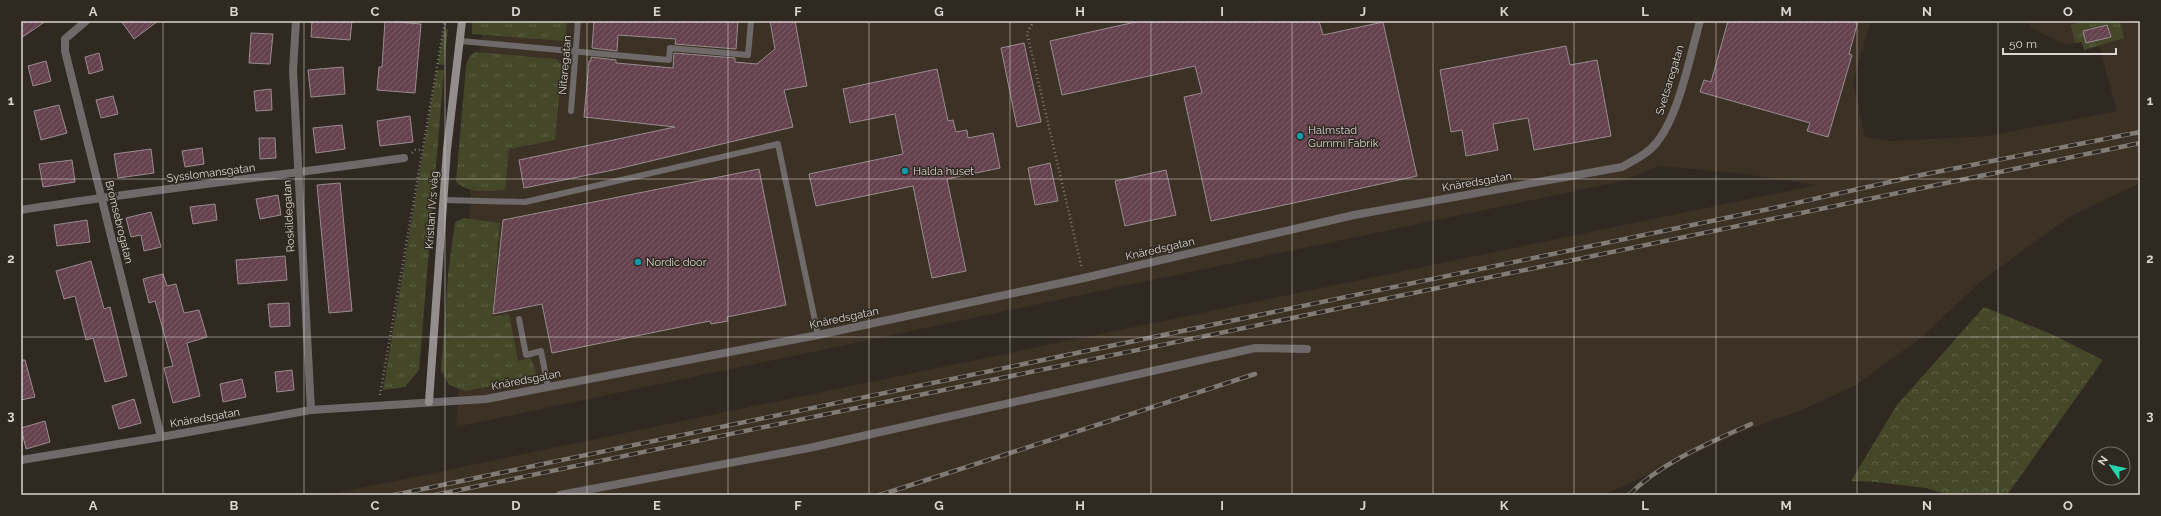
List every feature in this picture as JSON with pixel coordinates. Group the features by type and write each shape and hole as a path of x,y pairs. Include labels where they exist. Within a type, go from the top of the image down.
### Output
{"street":[{"name":"Brömsebrogatan","path":"86,21 65,39 65,51 161,437"},
{"name":"Roskildegatan","path":"296,21 293,70 311,410"},
{"name":"Kristian IV:s väg","path":"429,402 447,150 461,41 462,21"},
{"name":"Svetsaregatan","path":"1657,142 1671,118 1700,21"},
{"name":"Knäredsgatan","path":"21,460 311,410 486,399 818,335 1084,278 1354,215 1622,167 1641,157 1657,142"},
{"name":"Sysslomansgatan","path":"21,210 102,197 298,173 404,158"},
{"path":"560,495 809,448 1255,348 1307,349"}],"lane":[{"name":"Nitaregatan","path":"571,111 578,21"},
{"path":"461,41 669,60 670,48 748,55 751,21"},
{"path":"443,200 524,202 778,144 818,335"},
{"path":"519,319 526,355 542,351 548,387"}],"path":[{"path":"379,405 445,21"},
{"path":"1034,21 1027,34 1084,278"}],"shaded area":[{"path":"483,21 1871,21 1853,81 1865,137 1891,141 1988,136 2117,111 2099,46 2084,50 2082,42 2066,45 2031,28 2029,21 2140,21 2140,183 2069,217 1980,282 1922,337 1856,385 1802,410 1751,428 1603,495 327,495 1816,185 1745,174 1660,166 1622,181 456,427 478,72"}],"green space":[{"path":"472,21 567,21 565,41 472,34"},
{"path":"2086,21 2120,21 2124,38 2084,50 2082,42 2075,43 2071,25"},
{"path":"448,28 444,65 438,64 443,34"},
{"path":"475,52 556,59 562,65 555,140 509,149 505,190 479,191 461,186 456,182 466,66 469,57"},
{"path":"437,70 444,70 419,370 405,387 383,390"},
{"path":"464,218 500,223 492,317 509,314 518,361 531,358 537,377 465,391 449,385 441,370 448,275 455,222"},
{"path":"1984,307 2051,334 2103,360 2007,495 1948,495 1926,488 1877,482 1851,481 1897,405"}],"building":[{"path":"21,21 46,21 21,38"},
{"path":"121,21 158,21 134,39"},
{"path":"312,21 352,21 350,40 311,37"},
{"path":"385,21 421,24 415,93 377,90 379,67 382,67"},
{"path":"594,21 738,21 736,49 675,44 676,39 618,35 617,51 592,48"},
{"path":"770,21 795,21 807,86 784,90 793,127 613,170 524,188 519,160 675,127 584,117 589,61 591,61 591,57 616,60 616,63 673,68 674,53 735,58 735,62 757,64 775,49"},
{"name":"Halmstad Gummi Fabrik","path":"1140,21 1319,21 1323,35 1383,22 1417,176 1211,221 1184,97 1202,93 1195,66 1062,95 1050,41"},
{"path":"1728,21 1858,21 1849,54 1852,55 1828,137 1807,131 1810,123 1700,92 1704,80 1711,82"},
{"path":"2107,25 2111,37 2086,43 2083,31"},
{"path":"251,33 273,34 270,64 249,63"},
{"path":"1024,43 1041,122 1017,127 1001,48"},
{"path":"1566,46 1570,65 1597,60 1611,136 1534,150 1528,118 1493,124 1498,150 1466,156 1462,130 1451,132 1440,70"},
{"path":"99,53 103,70 89,74 85,57"},
{"path":"46,61 51,81 33,86 28,66"},
{"path":"343,67 345,94 311,97 308,70"},
{"name":"Halda huset","path":"937,69 948,121 953,120 956,132 967,130 968,138 993,133 1000,168 947,179 966,271 932,278 913,186 816,206 809,174 903,154 895,114 850,123 843,89"},
{"path":"271,89 272,110 256,111 254,91"},
{"path":"113,96 118,114 101,118 96,100"},
{"path":"59,105 67,133 41,140 34,111"},
{"path":"410,116 413,142 380,146 377,121"},
{"path":"342,125 345,149 316,153 313,128"},
{"path":"259,138 275,138 276,158 260,159"},
{"path":"202,148 204,164 185,167 182,151"},
{"path":"151,149 154,173 118,178 114,154"},
{"path":"72,160 75,182 43,187 39,164"},
{"path":"1050,163 1058,201 1035,205 1028,168"},
{"name":"Nordic door","path":"759,169 786,305 727,317 728,321 711,324 710,321 552,353 542,304 493,314 503,220"},
{"path":"1166,170 1176,215 1125,226 1115,181"},
{"path":"340,183 352,311 329,313 317,185"},
{"path":"278,195 281,215 260,219 256,199"},
{"path":"215,204 217,220 193,224 190,207"},
{"path":"151,212 161,247 144,251 141,235 131,237 126,218"},
{"path":"87,220 90,242 57,246 54,225"},
{"path":"285,256 287,280 238,284 236,260"},
{"path":"91,261 104,309 110,307 127,376 105,382 93,338 86,340 75,296 64,299 56,271"},
{"path":"163,274 167,286 176,284 184,313 199,310 207,337 187,343 200,396 173,403 164,368 173,366 155,301 149,303 143,279"},
{"path":"289,303 290,326 270,327 268,304"},
{"path":"21,360 25,360 35,397 21,400"},
{"path":"292,370 294,390 277,392 275,372"},
{"path":"242,379 246,397 223,402 220,384"},
{"path":"134,399 141,423 119,429 112,406"},
{"path":"45,421 50,442 26,449 21,428"}],"railway":[{"path":"394,495 1769,209 1921,175 2140,132"},
{"path":"435,495 2140,143"},
{"path":"880,495 1255,374"},
{"path":"1629,495 1671,463 1703,446 1751,424"}],"place":[{"name":"Halmstad Gummi Fabrik","path":"1300,136"},
{"name":"Halda huset","path":"905,171"},
{"name":"Nordic door","path":"638,262"}]}
